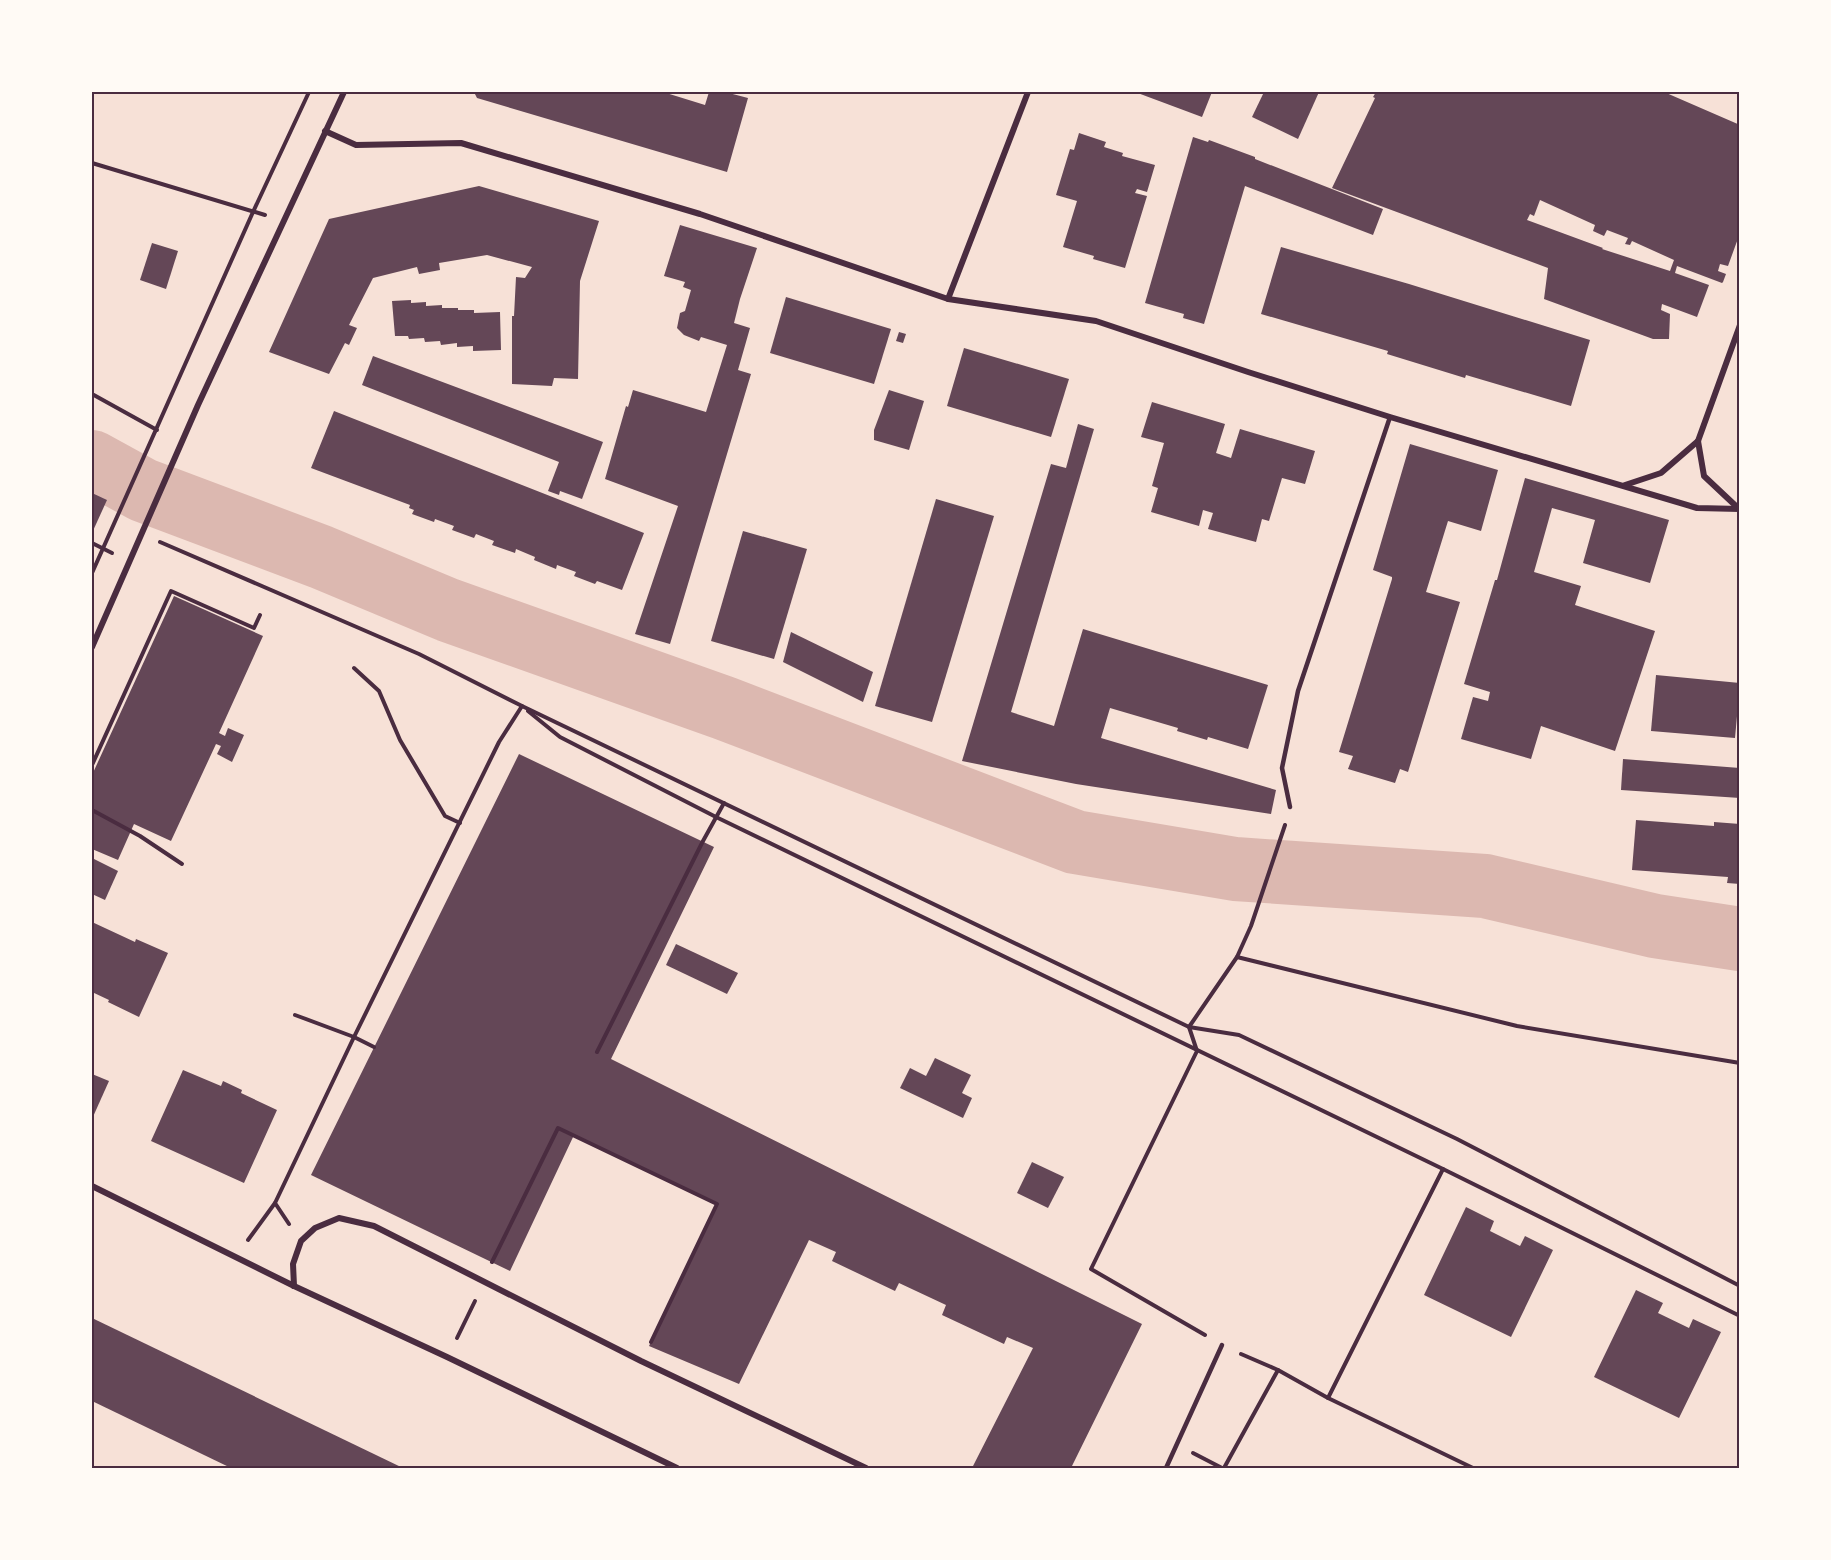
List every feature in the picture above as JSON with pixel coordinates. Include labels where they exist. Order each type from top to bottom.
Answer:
[{"type":"street","points":[[92,647],[150,512],[344,92]]},
{"type":"street","points":[[948,299],[1028,92]]},
{"type":"street","points":[[325,131],[356,145],[461,143],[700,214],[948,299],[1096,321],[1390,417],[1697,508],[1739,509]]},
{"type":"street","points":[[1624,486],[1661,473],[1698,441],[1740,325]]},
{"type":"street","points":[[1698,441],[1704,476],[1739,509]]},
{"type":"street","points":[[92,1186],[294,1286],[677,1468]]},
{"type":"street","points":[[294,1286],[294,1264],[300,1241],[315,1228],[339,1218],[374,1226],[641,1360],[866,1468]]},
{"type":"lane","points":[[1290,807],[1282,768],[1298,691],[1390,417]]},
{"type":"lane","points":[[1166,1468],[1222,1345]]},
{"type":"path","points":[[92,573],[309,92]]},
{"type":"path","points":[[92,163],[283,220]]},
{"type":"path","points":[[92,394],[181,444]]},
{"type":"path","points":[[142,534],[419,654],[522,706],[1189,1027],[1239,1035],[1457,1139],[1740,1286]]},
{"type":"path","points":[[92,765],[171,591],[254,628],[260,615]]},
{"type":"path","points":[[354,668],[380,691],[400,740],[445,816],[460,823]]},
{"type":"path","points":[[235,1257],[275,1203],[499,742],[522,706]]},
{"type":"path","points":[[522,706],[560,737],[716,817],[1443,1169],[1740,1316]]},
{"type":"path","points":[[597,1052],[724,803]]},
{"type":"path","points":[[1189,1027],[1237,957],[1251,926],[1290,807]]},
{"type":"path","points":[[92,810],[140,836],[182,864]]},
{"type":"path","points":[[1237,957],[1517,1026],[1740,1063]]},
{"type":"path","points":[[295,1015],[374,1047]]},
{"type":"path","points":[[1189,1027],[1197,1051],[1091,1269],[1222,1345],[1278,1370],[1328,1398],[1473,1468]]},
{"type":"path","points":[[447,1357],[558,1128],[717,1204],[649,1346]]},
{"type":"path","points":[[1328,1398],[1443,1169]]},
{"type":"path","points":[[275,1203],[300,1241]]},
{"type":"path","points":[[1178,1445],[1223,1468],[1278,1370]]},
{"type":"building","points":[[474,92],[663,92],[705,105],[709,92],[725,92],[748,98],[727,172],[477,98]]},
{"type":"building","points":[[1135,92],[1212,92],[1202,117]]},
{"type":"building","points":[[1264,92],[1319,92],[1298,139],[1252,117]]},
{"type":"building","points":[[1376,92],[1664,92],[1740,125],[1740,233],[1728,266],[1720,264],[1718,271],[1726,274],[1723,282],[1677,266],[1675,273],[1709,285],[1697,317],[1662,304],[1661,310],[1670,314],[1669,339],[1653,339],[1544,299],[1548,268],[1332,188],[1375,98],[1373,97]],"holes":[[[1540,200],[1595,225],[1593,231],[1604,236],[1607,230],[1628,238],[1625,244],[1630,245],[1632,241],[1674,260],[1670,271],[1602,249],[1527,220],[1530,214],[1534,216]]]},
{"type":"building","points":[[1079,133],[1106,142],[1104,147],[1123,153],[1122,156],[1155,165],[1147,192],[1137,189],[1135,193],[1147,196],[1125,268],[1063,247],[1077,201],[1056,195],[1070,149],[1074,150]]},
{"type":"building","points":[[1193,137],[1208,142],[1209,140],[1255,157],[1255,159],[1383,209],[1373,235],[1245,186],[1204,324],[1183,318],[1184,314],[1145,303]]},
{"type":"building","points":[[479,186],[599,221],[580,281],[578,379],[554,378],[552,386],[512,384],[512,316],[514,316],[516,277],[525,278],[532,267],[487,255],[439,263],[440,270],[419,274],[417,267],[373,278],[349,325],[357,328],[349,345],[345,343],[329,374],[269,352],[329,219]]},
{"type":"building","points":[[680,225],[757,248],[734,323],[750,328],[738,370],[751,374],[670,644],[635,634],[678,506],[605,479],[626,406],[628,407],[633,390],[706,412],[727,345],[701,337],[699,341],[684,335],[677,328],[680,313],[685,311],[691,290],[683,287],[685,282],[664,276]]},
{"type":"building","points":[[152,243],[178,251],[166,289],[140,280]]},
{"type":"building","points":[[1281,247],[1590,340],[1571,406],[1466,375],[1465,378],[1387,354],[1388,351],[1261,314]]},
{"type":"building","points":[[786,297],[891,329],[874,384],[770,353]]},
{"type":"building","points":[[411,300],[411,303],[426,302],[426,306],[442,305],[442,308],[474,310],[474,313],[500,312],[501,350],[473,351],[473,346],[457,347],[457,343],[441,345],[440,341],[425,342],[424,338],[409,339],[408,336],[395,336],[392,301]]},
{"type":"building","points":[[899,332],[906,334],[903,343],[896,341]]},
{"type":"building","points":[[964,348],[1069,379],[1051,437],[947,406]]},
{"type":"building","points":[[373,356],[603,442],[582,499],[560,491],[559,495],[548,491],[559,462],[362,385]]},
{"type":"building","points":[[889,390],[924,401],[909,450],[874,440],[874,430]]},
{"type":"building","points":[[1152,402],[1225,424],[1216,453],[1231,458],[1240,429],[1315,451],[1305,484],[1282,478],[1269,521],[1262,519],[1256,542],[1208,529],[1213,513],[1203,510],[1199,526],[1151,512],[1158,488],[1152,486],[1164,443],[1141,437]]},
{"type":"building","points":[[334,411],[644,533],[622,590],[574,576],[576,572],[557,565],[556,569],[516,549],[515,553],[492,545],[494,541],[476,534],[474,538],[452,530],[454,526],[412,514],[414,510],[409,508],[410,505],[311,468]]},
{"type":"building","points":[[1078,424],[1094,429],[1011,712],[1054,726],[1083,629],[1268,685],[1248,749],[1208,737],[1207,740],[1177,731],[1178,728],[1110,708],[1101,738],[1276,790],[1271,814],[1076,784],[962,761],[1051,464],[1066,468]]},
{"type":"building","points":[[1410,444],[1498,470],[1481,531],[1448,521],[1426,592],[1460,602],[1408,772],[1400,769],[1395,783],[1348,769],[1353,756],[1339,752],[1392,579],[1392,577],[1373,570]]},
{"type":"building","points":[[1525,478],[1669,520],[1650,583],[1583,563],[1595,520],[1552,508],[1534,572],[1581,586],[1575,605],[1655,631],[1615,751],[1541,726],[1531,759],[1461,739],[1473,697],[1488,701],[1490,692],[1464,684],[1495,580],[1497,580]]},
{"type":"building","points":[[92,493],[107,500],[92,533]]},
{"type":"building","points":[[936,499],[994,516],[932,722],[875,706]]},
{"type":"building","points":[[743,531],[807,549],[774,659],[711,641]]},
{"type":"building","points":[[174,596],[263,636],[219,733],[225,736],[228,728],[244,735],[232,762],[217,754],[221,746],[216,744],[171,841],[134,824],[118,860],[92,849],[92,775]]},
{"type":"building","points":[[791,632],[873,672],[863,702],[783,662]]},
{"type":"building","points":[[1656,675],[1740,683],[1735,738],[1651,731]]},
{"type":"building","points":[[519,754],[714,847],[611,1059],[1142,1324],[1071,1468],[972,1468],[1033,1348],[1007,1337],[1004,1344],[942,1315],[946,1305],[899,1283],[895,1291],[832,1261],[836,1252],[809,1240],[739,1384],[649,1346],[717,1204],[574,1135],[510,1271],[311,1175]]},
{"type":"building","points":[[1623,759],[1740,768],[1740,798],[1621,790]]},
{"type":"building","points":[[1636,820],[1714,826],[1714,822],[1740,824],[1740,884],[1727,883],[1728,877],[1632,870]]},
{"type":"building","points":[[94,859],[118,871],[105,900],[92,894]]},
{"type":"building","points":[[92,922],[135,942],[136,939],[168,953],[139,1017],[92,992]]},
{"type":"building","points":[[676,944],[738,973],[727,994],[666,965]]},
{"type":"building","points":[[935,1058],[971,1075],[962,1093],[972,1098],[963,1118],[900,1088],[910,1068],[926,1076]]},
{"type":"building","points":[[183,1070],[221,1086],[223,1081],[242,1090],[241,1093],[277,1110],[244,1183],[151,1141]]},
{"type":"building","points":[[92,1074],[109,1081],[92,1119]]},
{"type":"building","points":[[1032,1162],[1064,1177],[1048,1208],[1017,1193]]},
{"type":"building","points":[[1466,1207],[1494,1221],[1490,1231],[1520,1246],[1525,1236],[1553,1250],[1511,1337],[1424,1295]]},
{"type":"building","points":[[1636,1290],[1663,1303],[1658,1313],[1689,1328],[1693,1319],[1721,1332],[1679,1418],[1594,1377]]},
{"type":"building","points":[[92,1318],[403,1468],[231,1468],[92,1401]]},
{"type":"waterway","points":[[92,462],[143,490],[321,557],[448,610],[724,708],[1075,842],[1235,869],[1485,886],[1655,926],[1740,939]]}]
